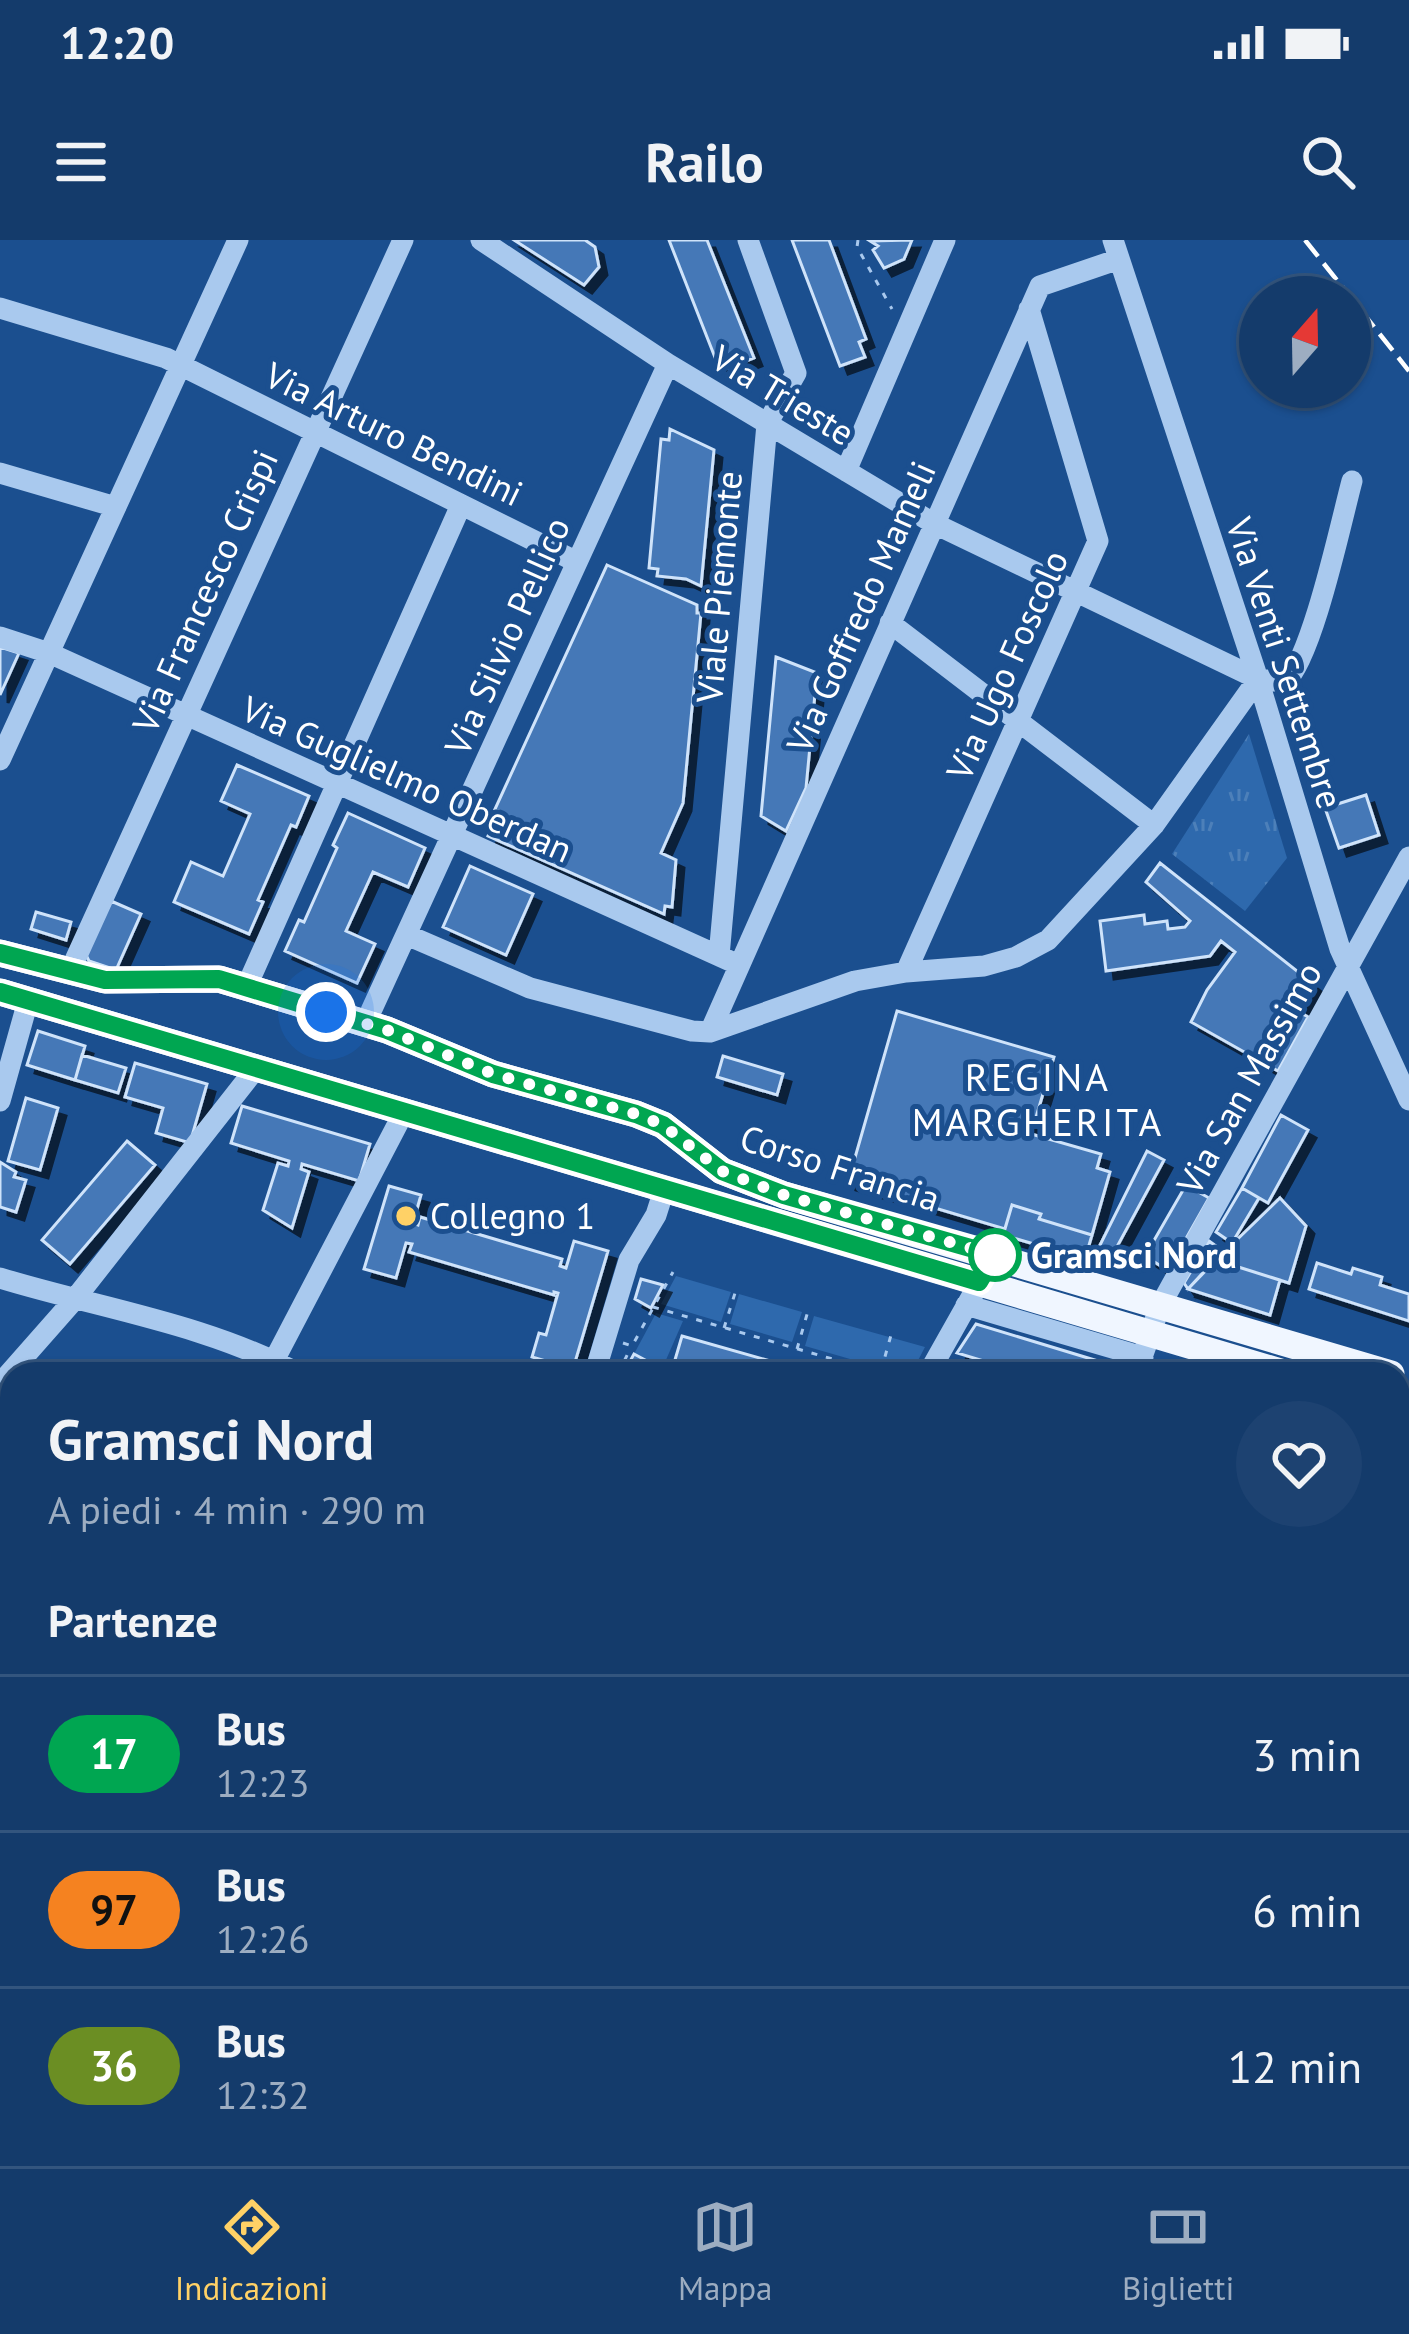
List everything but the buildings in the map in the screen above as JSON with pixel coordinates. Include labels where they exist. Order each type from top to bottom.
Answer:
[{"type":"main road","name":"Corso Francia","points":[[0,953],[105,980],[219,979],[387,1030],[493,1074],[663,1125],[722,1171],[784,1195],[995,1255],[1147,1342],[1297,1362]]},
{"type":"main road","name":"Corso Francia","points":[[0,992],[664,1190],[972,1294],[1232,1362]]},
{"type":"street","name":"Via Francesco Crispi","points":[[70,971],[403,240]]},
{"type":"street","name":"Via Trieste","points":[[482,240],[668,364],[933,524],[1258,679]]},
{"type":"street","name":"Viale Piemonte","points":[[729,960],[767,424],[796,374],[748,240]]},
{"type":"street","points":[[846,472],[945,240]]},
{"type":"street","points":[[0,760],[181,365],[232,242]]},
{"type":"street","name":"Via Goffredo Mameli","points":[[710,1032],[729,960],[890,622],[1040,286],[1116,249]]},
{"type":"street","name":"Via Venti Settembre","points":[[1116,249],[1258,679],[1348,971],[1409,1100]]},
{"type":"street","name":"Via Arturo Bendini","points":[[0,308],[181,365],[577,562]]},
{"type":"street","name":"Via Ugo Foscolo","points":[[906,972],[1098,541],[1029,309]]},
{"type":"street","name":"Via Silvio Pellico","points":[[407,935],[668,364]]},
{"type":"street","points":[[0,473],[116,507]]},
{"type":"street","points":[[371,1011],[407,935],[530,988],[710,1032],[855,981],[984,966],[1016,957],[1048,940],[1154,825],[1258,679],[1285,682],[1292,676],[1306,644],[1352,481]]},
{"type":"street","points":[[246,988],[461,506]]},
{"type":"street","points":[[890,622],[1154,825]]},
{"type":"street","name":"Via Guglielmo Oberdan","points":[[0,637],[49,652],[729,960]]},
{"type":"street","name":"Via San Massimo","points":[[1147,1342],[1409,856]]},
{"type":"street","points":[[0,1101],[28,1001]]},
{"type":"street","points":[[19,1362],[74,1300],[257,1067]]},
{"type":"street","points":[[272,1362],[405,1110]]},
{"type":"street","points":[[606,1362],[605,1338],[629,1259],[656,1215],[664,1190]]},
{"type":"street","points":[[935,1362],[995,1255]]},
{"type":"street","points":[[0,1278],[154,1321],[260,1362]]},
{"type":"path","points":[[858,240],[857,247],[905,331]]},
{"type":"path","points":[[617,1362],[632,1346],[673,1272]]},
{"type":"path","points":[[724,1328],[736,1290]]},
{"type":"path","points":[[653,1307],[843,1362]]},
{"type":"path","points":[[797,1348],[808,1311]]},
{"type":"path","points":[[885,1362],[891,1335]]},
{"type":"path","points":[[605,1338],[632,1346]]},
{"type":"green space","points":[[1249,734],[1287,858],[1245,911],[1172,854]]},
{"type":"green space","points":[[676,1276],[731,1292],[721,1322],[661,1304]]},
{"type":"green space","points":[[739,1294],[802,1312],[792,1342],[730,1324]]},
{"type":"green space","points":[[656,1313],[683,1321],[665,1362],[649,1362],[634,1354]]},
{"type":"green space","points":[[814,1316],[925,1347],[917,1362],[860,1362],[805,1346]]},
{"type":"railway","points":[[1305,240],[1409,371]]},
{"type":"bus line","name":"17","points":[[0,953],[105,980],[219,979],[387,1030],[493,1074],[636,1114],[663,1125],[722,1171],[784,1195],[995,1255],[979,1282],[0,992]]},
{"type":"place","name":"Collegno 1","points":[[406,1216]]},
{"type":"place","name":"Gramsci Nord","points":[[995,1255]]},
{"type":"district","name":"REGINA MARGHERITA","points":[[1038,1100]]},
{"type":"route","points":[[326,1012],[387,1030],[493,1074],[636,1114],[663,1125],[722,1171],[784,1195],[995,1255]]}]
